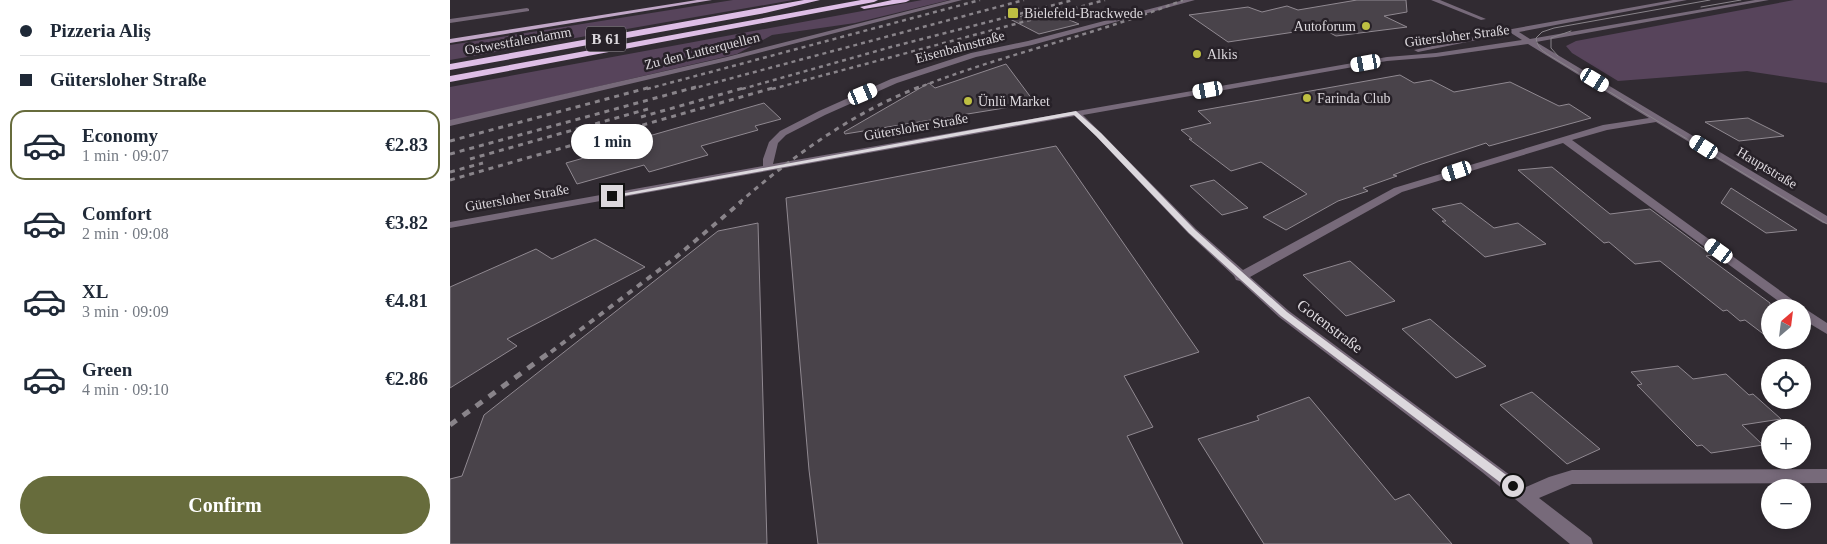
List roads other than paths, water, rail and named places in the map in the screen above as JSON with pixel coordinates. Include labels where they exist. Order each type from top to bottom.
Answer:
[{"type":"highway","name":"B 61","points":[[761,12],[816,0]]},
{"type":"highway","name":"Ostwestfalendamm","points":[[450,67],[828,0]]},
{"type":"highway","name":"Ostwestfalendamm","points":[[450,79],[874,0]]},
{"type":"highway","points":[[714,31],[906,0]]},
{"type":"main road","points":[[450,41],[709,0]]},
{"type":"street","points":[[684,0],[693,3]]},
{"type":"street","name":"Zu den Lutterquellen","points":[[450,123],[708,63],[959,0]]},
{"type":"street","name":"Eisenbahnstraße","points":[[768,168],[768,160],[774,142],[782,134],[822,113],[894,80],[965,57],[1029,43],[1192,0]]},
{"type":"street","points":[[1434,0],[1483,19]]},
{"type":"street","name":"Gütersloher Straße","points":[[1387,59],[1420,50],[1512,31],[1684,0]]},
{"type":"street","name":"Gütersloher Straße","points":[[450,225],[1387,59],[1436,55],[1530,42],[1766,0]]},
{"type":"street","points":[[450,21],[527,10]]},
{"type":"street","name":"Hauptstraße","points":[[1512,31],[1827,221]]},
{"type":"street","name":"Gotenstraße","points":[[1076,113],[1099,134],[1192,232],[1240,277],[1284,314],[1525,496],[1584,544]]},
{"type":"street","points":[[1240,277],[1362,208],[1398,190],[1616,124],[1658,119]]},
{"type":"street","points":[[1564,139],[1785,299]]},
{"type":"street","points":[[1811,318],[1827,330]]},
{"type":"street","points":[[1525,496],[1555,482],[1572,477],[1827,476]]},
{"type":"tram line","points":[[1710,0],[1554,28],[1542,32],[1536,38],[1541,49],[1549,55],[1827,224]]},
{"type":"tram line","points":[[1701,7],[1741,0]]},
{"type":"tram line","points":[[1558,56],[1551,48],[1551,38],[1571,31]]},
{"type":"railway","points":[[647,89],[980,0]]},
{"type":"railway","points":[[691,89],[1024,0]]},
{"type":"railway","points":[[742,89],[891,47],[1073,0]]},
{"type":"railway","points":[[772,89],[1105,0]]},
{"type":"railway","points":[[915,89],[982,65],[1117,24],[1183,0]]},
{"type":"railway","points":[[450,141],[651,87]]},
{"type":"railway","points":[[450,154],[696,87]]},
{"type":"railway","points":[[641,117],[747,87]]},
{"type":"railway","points":[[450,180],[776,87]]},
{"type":"railway","points":[[739,203],[781,168],[824,137],[870,110],[919,87]]},
{"type":"railway","points":[[470,159],[648,109]]},
{"type":"railway","points":[[450,172],[483,163]]},
{"type":"railway","points":[[551,352],[675,258],[741,202]]},
{"type":"railway","points":[[450,425],[553,350]]},
{"type":"place","name":"Bielefeld-Brackwede","points":[[1013,13]]},
{"type":"place","name":"Autoforum","points":[[1366,26]]},
{"type":"place","name":"Alkis","points":[[1197,54]]},
{"type":"place","name":"Farinda Club","points":[[1307,98]]},
{"type":"place","name":"Ünlü Market","points":[[968,101]]}]
